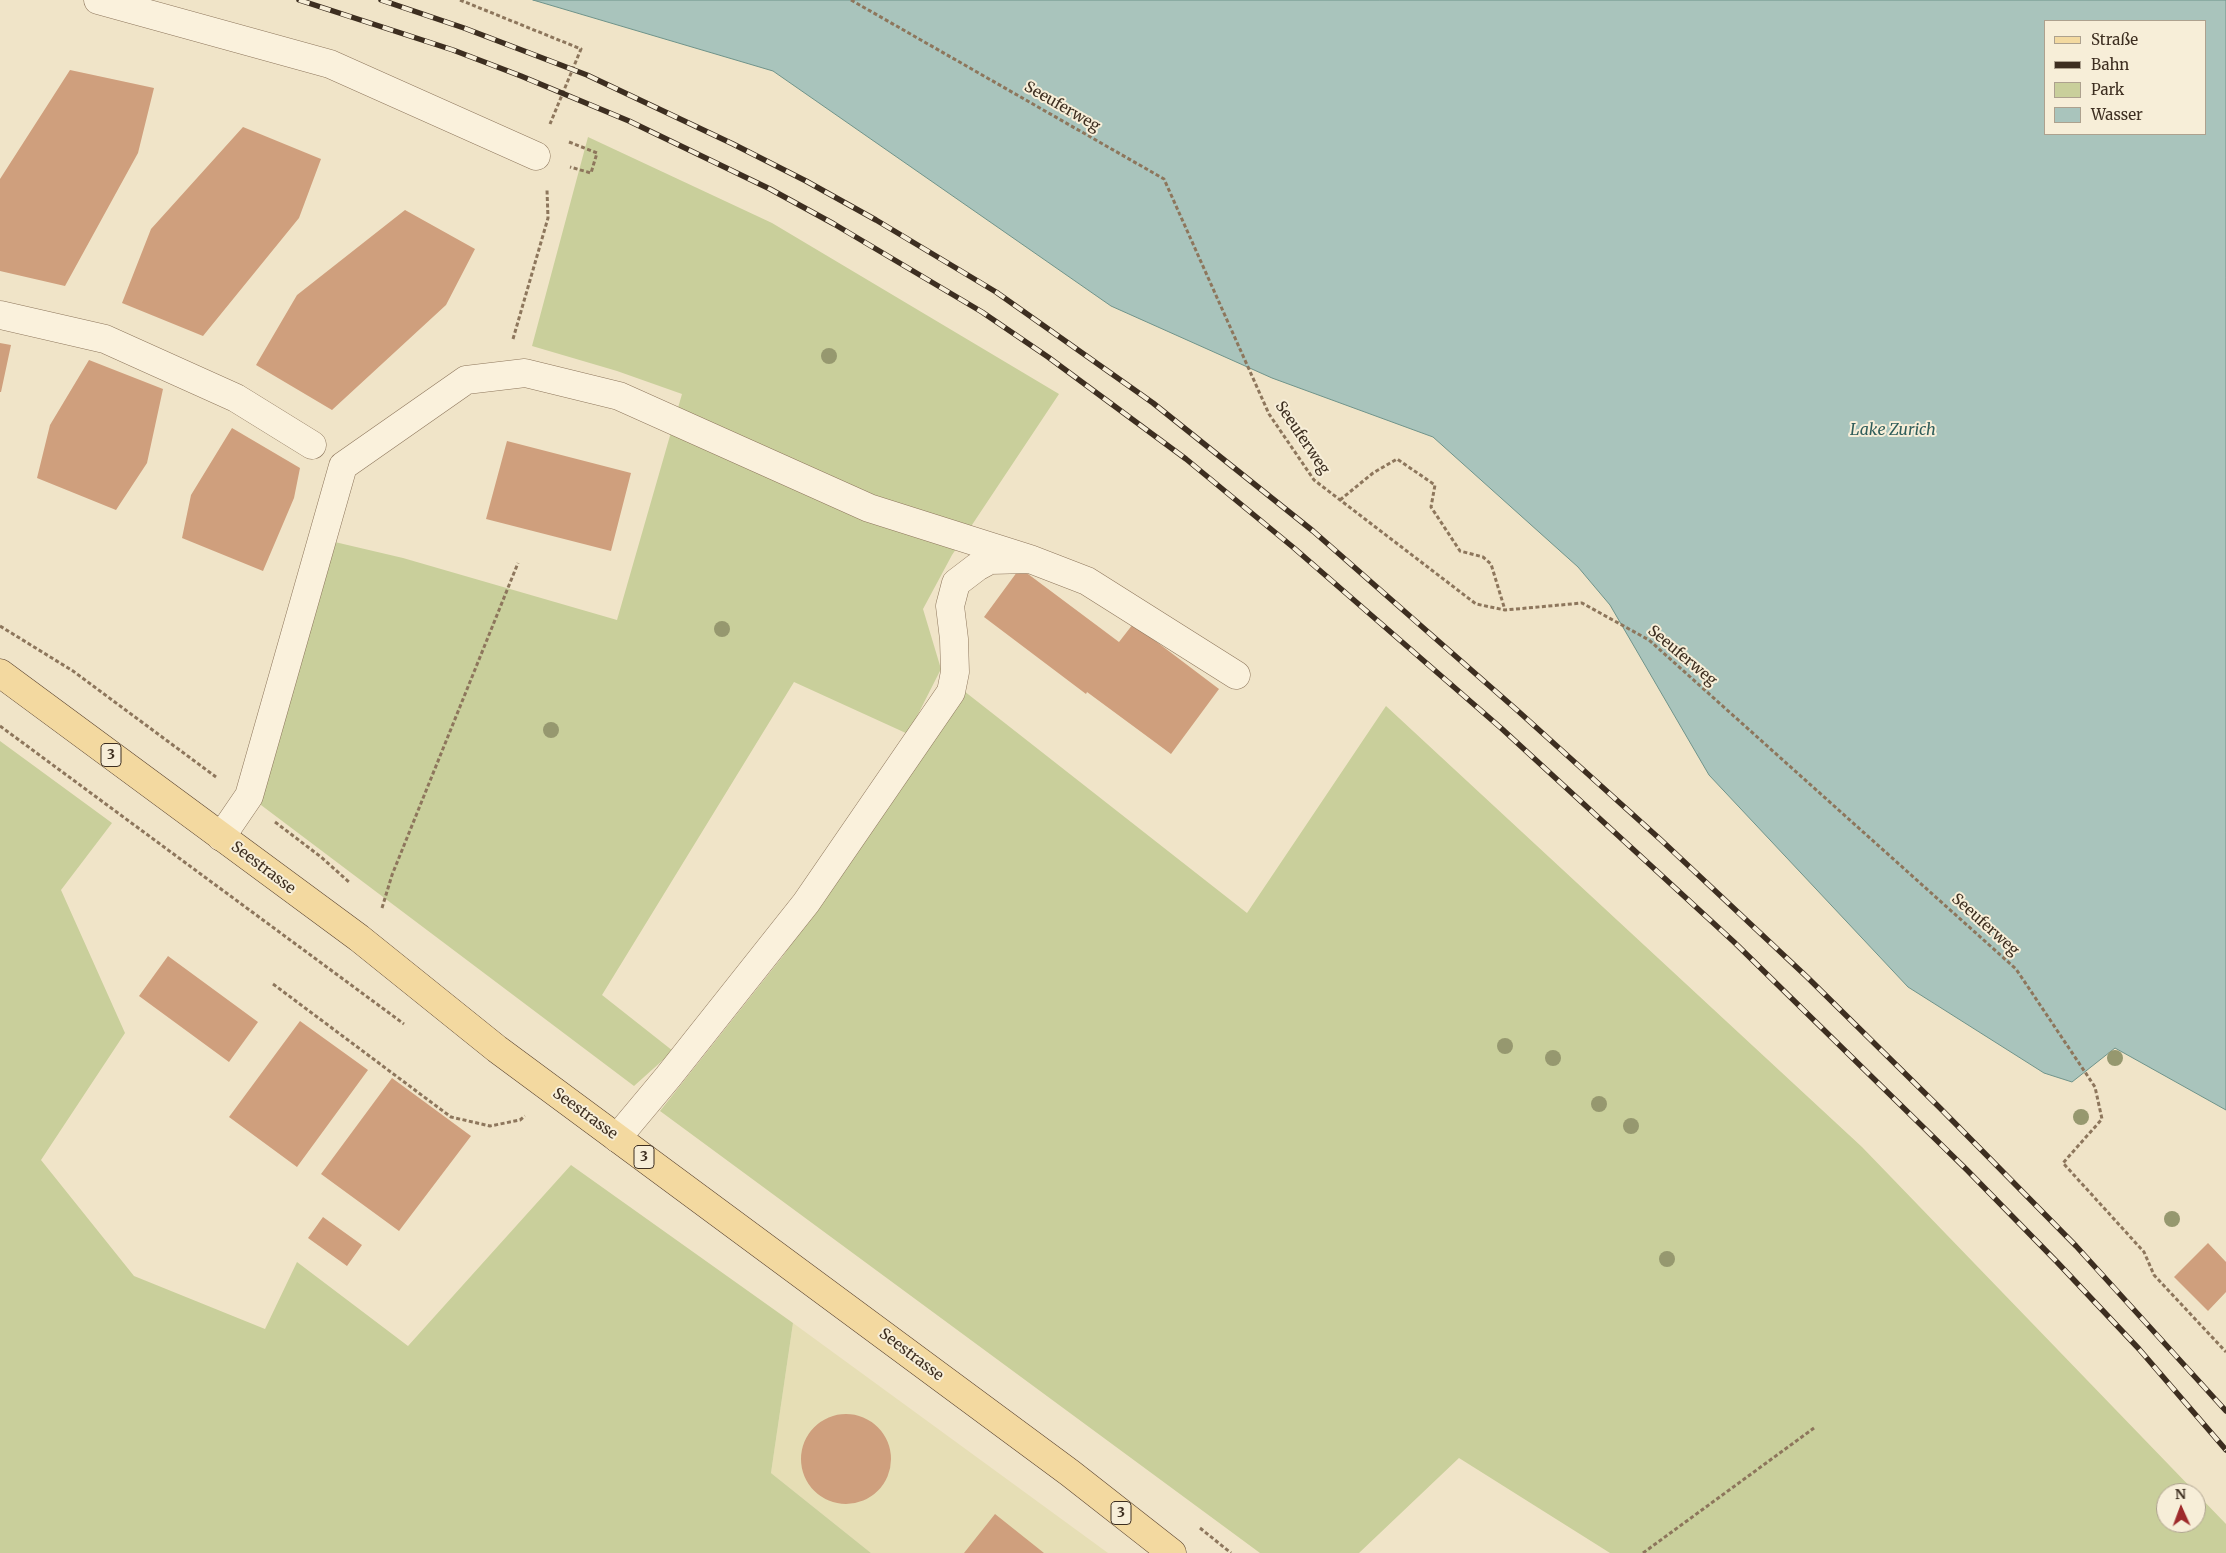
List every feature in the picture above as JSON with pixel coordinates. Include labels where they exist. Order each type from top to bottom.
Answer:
[{"type":"main road","name":"Seestrasse","points":[[0,673],[358,938],[497,1049],[1070,1473],[1172,1553]]},
{"type":"street","points":[[98,0],[330,64],[536,156]]},
{"type":"street","points":[[0,315],[105,339],[236,398],[312,445]]},
{"type":"street","points":[[221,836],[248,796],[342,466],[466,380],[525,372],[620,396],[869,508],[1030,559],[1087,581],[1236,675]]},
{"type":"street","points":[[617,1138],[668,1077],[806,903],[951,692],[956,672],[950,606],[956,584],[977,567],[990,560],[1030,559]]},
{"type":"path","points":[[460,0],[581,49],[551,122]]},
{"type":"path","name":"Seeuferweg","points":[[851,0],[1164,179],[1269,414],[1314,480],[1476,604],[1505,610],[1582,603],[1649,640],[2016,969],[2095,1087],[2102,1119],[2063,1163],[2144,1252],[2154,1275],[2226,1352]]},
{"type":"path","points":[[502,376],[548,218],[546,169],[536,156]]},
{"type":"path","points":[[1340,500],[1373,473],[1397,459],[1435,485],[1431,507],[1460,551],[1483,557],[1491,564],[1505,610]]},
{"type":"path","points":[[358,938],[381,910],[392,875],[518,562]]},
{"type":"path","points":[[273,984],[451,1117],[490,1126],[520,1120],[526,1115]]},
{"type":"path","points":[[1643,1553],[1814,1428]]},
{"type":"shaded area","points":[[793,1323],[1108,1553],[871,1553],[771,1473]]},
{"type":"green space","points":[[588,137],[772,223],[1059,394],[952,555],[923,609],[941,669],[908,734],[794,682],[602,995],[673,1051],[634,1086],[249,796],[322,539],[403,558],[617,620],[682,394],[617,371],[532,346]]},
{"type":"green space","points":[[964,691],[1247,913],[1386,706],[1862,1147],[2186,1483],[2156,1483],[2156,1533],[2206,1533],[2206,1503],[2226,1524],[2226,1553],[1610,1553],[1459,1458],[1359,1553],[1260,1553],[660,1111],[783,956]]},
{"type":"green space","points":[[0,741],[112,823],[61,890],[125,1033],[41,1160],[134,1276],[265,1329],[297,1262],[408,1346],[571,1165],[793,1323],[771,1473],[871,1553],[0,1553]]},
{"type":"water","name":"Lake Zurich","points":[[533,0],[2226,0],[2226,1110],[2115,1048],[2072,1082],[2044,1073],[1908,987],[1709,775],[1610,605],[1578,567],[1433,437],[1272,378],[1111,306],[773,71]]},
{"type":"building","points":[[70,70],[154,88],[138,153],[65,286],[0,271],[0,179]]},
{"type":"building","points":[[243,127],[321,159],[299,218],[203,336],[122,303],[151,229]]},
{"type":"building","points":[[405,210],[475,249],[446,305],[332,410],[256,365],[297,295]]},
{"type":"building","points":[[0,343],[11,345],[1,392],[0,392]]},
{"type":"building","points":[[89,360],[163,389],[147,463],[116,510],[37,478],[50,425]]},
{"type":"building","points":[[232,428],[300,468],[294,498],[263,571],[182,538],[191,495]]},
{"type":"building","points":[[507,441],[631,473],[611,551],[486,519]]},
{"type":"building","points":[[1020,568],[1119,642],[1133,624],[1219,689],[1171,754],[1087,692],[1086,694],[984,617]]},
{"type":"building","points":[[168,956],[258,1022],[229,1062],[139,996]]},
{"type":"building","points":[[300,1021],[368,1070],[297,1167],[229,1117]]},
{"type":"building","points":[[392,1078],[471,1136],[399,1231],[321,1174]]},
{"type":"building","points":[[323,1217],[362,1245],[347,1266],[308,1238]]},
{"type":"building","points":[[2208,1243],[2226,1262],[2226,1292],[2208,1311],[2174,1277]]},
{"type":"building","points":[[846,1414],[863,1418],[878,1427],[887,1442],[891,1459],[887,1476],[878,1491],[863,1500],[846,1504],[829,1500],[814,1491],[805,1476],[801,1459],[805,1442],[814,1427],[829,1418]]},
{"type":"building","points":[[995,1514],[1044,1553],[964,1553]]},
{"type":"railway","points":[[299,0],[453,50],[521,76],[629,121],[770,189],[834,224],[982,312],[1048,357],[1186,459],[1294,548],[1501,728],[1734,942],[1967,1170],[2057,1262],[2139,1349],[2226,1450]]},
{"type":"railway","points":[[381,0],[464,28],[587,75],[733,144],[806,181],[876,220],[996,292],[1153,403],[1313,531],[1518,711],[1661,840],[1807,977],[2076,1246],[2226,1411]]}]
